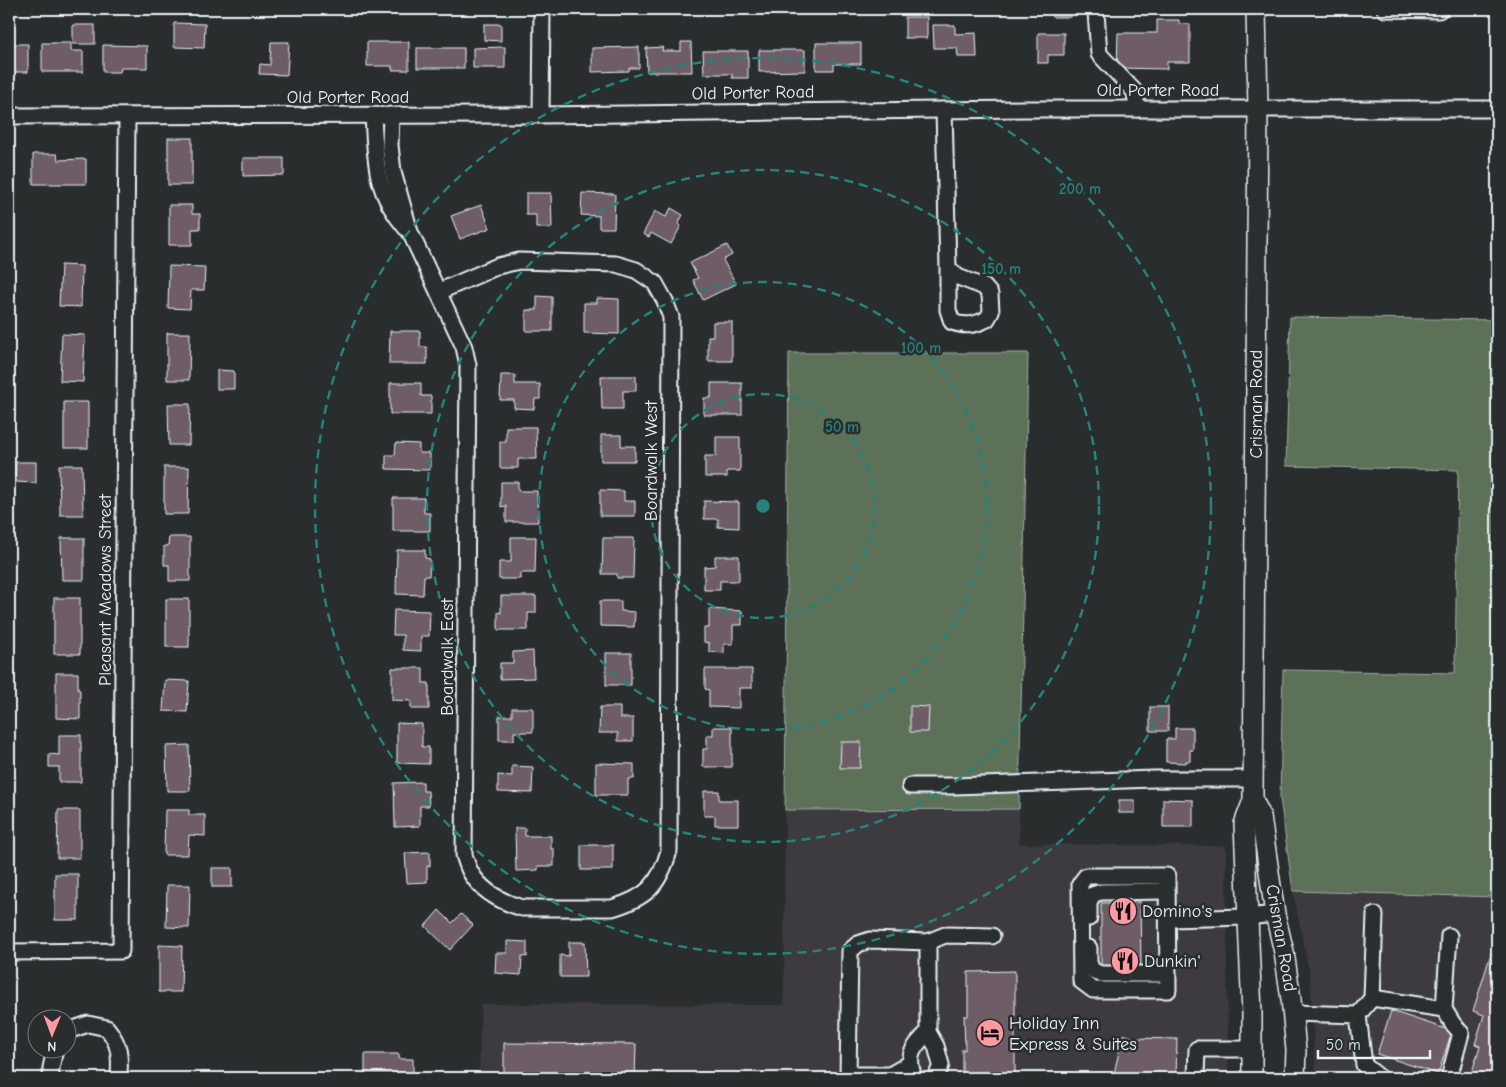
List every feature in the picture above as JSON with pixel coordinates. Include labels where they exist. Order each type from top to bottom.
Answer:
[{"type":"main road","name":"Crisman Road","points":[[1252,1078],[1252,1014],[1244,824],[1253,800],[1258,109],[1256,9]]},
{"type":"main road","name":"Crisman Road","points":[[1253,800],[1261,816],[1275,914],[1284,952],[1296,1050],[1295,1078]]},
{"type":"street","points":[[541,115],[542,9]]},
{"type":"street","points":[[1098,9],[1096,12],[1099,54],[1135,92],[1137,109]]},
{"type":"street","points":[[1385,9],[1439,9]]},
{"type":"street","name":"Old Porter Road","points":[[9,116],[391,116],[944,110],[1497,109]]},
{"type":"street","points":[[944,110],[948,268]]},
{"type":"street","name":"Boardwalk East","points":[[373,116],[376,169],[383,194],[396,217],[410,232]]},
{"type":"street","name":"Boardwalk East","points":[[391,116],[390,145],[393,172],[410,232],[464,347],[468,365],[464,855],[471,873],[482,886],[496,898],[522,908],[612,908],[642,896],[654,885],[663,869]]},
{"type":"street","name":"Pleasant Meadows Street","points":[[9,952],[121,951],[127,117]]},
{"type":"street","name":"Boardwalk West","points":[[438,292],[498,266],[519,261],[616,264],[636,270],[655,283],[665,301],[670,317],[670,836],[669,851],[663,869]]},
{"type":"street","points":[[910,786],[964,786],[1154,779],[1253,779]]},
{"type":"street","points":[[1086,876],[1167,876],[1167,891],[1168,990],[1093,990],[1081,981],[1080,884],[1086,876]]},
{"type":"street","points":[[1167,891],[1102,892],[1092,895],[1089,904],[1089,963],[1092,970],[1100,974],[1168,974]]},
{"type":"street","points":[[1168,919],[1247,917],[1275,914]]},
{"type":"street","points":[[1375,915],[1372,998],[1358,1015],[1364,1065],[1380,1078]]},
{"type":"street","points":[[928,1032],[914,1046],[912,1071],[890,1075],[848,1077],[850,951],[858,944],[870,940],[928,942],[945,936],[992,936]]},
{"type":"street","points":[[1449,936],[1444,1009],[1461,1033],[1449,1078]]},
{"type":"street","points":[[928,942],[928,1032],[936,1046],[941,1065],[936,1078]]},
{"type":"street","points":[[1372,998],[1444,1009]]},
{"type":"street","points":[[1292,1013],[1358,1015]]},
{"type":"street","points":[[78,1028],[88,1024],[107,1028],[115,1039],[120,1056],[119,1078]]},
{"type":"street","points":[[1196,1078],[1197,1049],[1252,1049]]},
{"type":"street","points":[[52,1078],[53,1060]]},
{"type":"shaded area","points":[[1019,809],[1019,844],[1226,846],[1228,1078],[479,1078],[481,1004],[784,1005],[785,810]]},
{"type":"shaded area","points":[[1293,891],[1497,897],[1497,1078],[1316,1078],[1310,976]]},
{"type":"green space","points":[[1290,317],[1497,320],[1497,897],[1293,891],[1280,798],[1283,670],[1455,673],[1458,470],[1286,466]]},
{"type":"green space","points":[[789,353],[1028,353],[1019,809],[785,810]]},
{"type":"building","points":[[1052,9],[1070,9],[1070,17],[1052,17]]},
{"type":"building","points":[[905,17],[927,17],[927,38],[905,38]]},
{"type":"building","points":[[1157,20],[1179,20],[1179,24],[1190,24],[1190,62],[1167,62],[1167,69],[1117,68],[1118,33],[1157,33]]},
{"type":"building","points":[[174,23],[205,24],[204,48],[174,47]]},
{"type":"building","points":[[484,24],[501,24],[501,41],[484,40]]},
{"type":"building","points":[[73,25],[95,25],[95,44],[73,44]]},
{"type":"building","points":[[933,25],[955,25],[955,34],[976,33],[977,57],[958,57],[957,48],[934,48]]},
{"type":"building","points":[[1038,33],[1064,33],[1064,55],[1048,55],[1048,63],[1038,63]]},
{"type":"building","points":[[9,36],[12,36],[12,44],[28,44],[28,72],[9,72]]},
{"type":"building","points":[[271,42],[289,42],[287,75],[259,74],[260,64],[270,65]]},
{"type":"building","points":[[367,42],[409,42],[409,70],[392,70],[392,66],[367,66]]},
{"type":"building","points":[[681,42],[691,42],[692,72],[647,72],[646,48],[663,47],[662,51],[681,51]]},
{"type":"building","points":[[42,43],[71,43],[71,51],[83,51],[83,72],[42,72]]},
{"type":"building","points":[[816,43],[861,43],[861,64],[834,64],[834,70],[816,70]]},
{"type":"building","points":[[103,45],[147,46],[147,68],[121,68],[120,72],[103,72]]},
{"type":"building","points":[[505,47],[505,68],[473,68],[473,48]]},
{"type":"building","points":[[639,47],[639,68],[629,68],[629,71],[592,72],[592,48]]},
{"type":"building","points":[[417,48],[464,48],[464,68],[417,68]]},
{"type":"building","points":[[759,50],[805,50],[805,71],[759,72]]},
{"type":"building","points":[[703,51],[748,51],[748,78],[732,78],[732,74],[704,74]]},
{"type":"building","points":[[168,138],[192,138],[192,185],[168,185]]},
{"type":"building","points":[[33,154],[57,154],[58,160],[86,159],[86,184],[33,184]]},
{"type":"building","points":[[243,158],[284,158],[284,175],[243,176]]},
{"type":"building","points":[[526,193],[551,193],[552,228],[536,228],[536,215],[526,215]]},
{"type":"building","points":[[582,193],[615,194],[614,228],[599,228],[599,216],[581,215]]},
{"type":"building","points":[[169,205],[192,205],[192,214],[200,214],[200,229],[192,229],[192,245],[169,245]]},
{"type":"building","points":[[481,205],[490,228],[460,239],[451,216]]},
{"type":"building","points":[[671,208],[683,215],[678,224],[681,226],[671,244],[651,233],[649,237],[643,234],[655,211],[666,217]]},
{"type":"building","points":[[727,245],[732,255],[723,260],[736,284],[703,300],[693,280],[698,278],[690,263]]},
{"type":"building","points":[[61,265],[82,266],[81,307],[59,306]]},
{"type":"building","points":[[169,266],[205,267],[204,290],[191,290],[190,309],[168,308]]},
{"type":"building","points":[[537,296],[552,297],[552,331],[526,331],[526,310],[537,310]]},
{"type":"building","points":[[597,298],[619,299],[619,334],[584,333],[584,303],[597,303]]},
{"type":"building","points":[[713,322],[732,322],[732,361],[708,361],[708,336],[713,336]]},
{"type":"building","points":[[390,331],[420,331],[420,347],[427,347],[427,364],[389,364]]},
{"type":"building","points":[[167,333],[190,333],[189,380],[167,380]]},
{"type":"building","points":[[62,334],[85,335],[83,382],[60,381]]},
{"type":"building","points":[[217,370],[234,371],[234,389],[217,389]]},
{"type":"building","points":[[501,375],[515,375],[515,384],[540,384],[540,399],[535,399],[534,409],[514,408],[514,400],[500,400]]},
{"type":"building","points":[[601,376],[636,376],[636,391],[623,391],[623,409],[602,409]]},
{"type":"building","points":[[390,383],[421,383],[421,396],[431,396],[431,414],[390,414]]},
{"type":"building","points":[[711,383],[742,383],[742,415],[704,415],[704,398],[711,398]]},
{"type":"building","points":[[64,402],[88,402],[88,448],[64,448]]},
{"type":"building","points":[[168,404],[190,404],[189,445],[169,445]]},
{"type":"building","points":[[506,427],[536,427],[537,459],[518,459],[518,468],[500,468],[500,442],[506,442]]},
{"type":"building","points":[[601,435],[621,435],[621,446],[635,446],[635,461],[601,461]]},
{"type":"building","points":[[716,437],[740,437],[740,471],[727,471],[727,477],[705,477],[705,456],[716,456]]},
{"type":"building","points":[[396,443],[419,444],[419,453],[430,453],[430,470],[386,469],[386,455],[395,455]]},
{"type":"building","points":[[16,462],[36,462],[36,483],[15,482]]},
{"type":"building","points":[[59,465],[82,465],[83,515],[60,515]]},
{"type":"building","points":[[164,467],[189,467],[188,514],[164,514]]},
{"type":"building","points":[[501,482],[518,482],[518,491],[537,491],[538,522],[506,522],[506,506],[501,507]]},
{"type":"building","points":[[600,490],[624,491],[624,501],[635,501],[635,516],[600,516]]},
{"type":"building","points":[[393,498],[424,498],[424,513],[430,513],[430,531],[393,531]]},
{"type":"building","points":[[704,501],[739,502],[739,528],[718,527],[718,519],[704,519]]},
{"type":"building","points":[[169,537],[190,537],[190,581],[169,581],[169,565],[164,565],[164,546],[168,546]]},
{"type":"building","points":[[511,537],[536,537],[535,573],[520,573],[520,579],[499,579],[499,562],[511,562]]},
{"type":"building","points":[[61,538],[84,538],[84,580],[62,580]]},
{"type":"building","points":[[603,538],[634,538],[633,578],[617,578],[617,574],[602,574]]},
{"type":"building","points":[[397,550],[425,550],[425,558],[430,559],[429,576],[424,576],[423,595],[396,594]]},
{"type":"building","points":[[715,556],[739,556],[739,581],[720,581],[720,590],[704,590],[704,567],[715,566]]},
{"type":"building","points":[[501,596],[536,596],[536,613],[528,613],[528,630],[498,630],[498,612],[501,613]]},
{"type":"building","points":[[54,598],[80,598],[80,654],[54,654]]},
{"type":"building","points":[[166,599],[189,599],[189,647],[166,647]]},
{"type":"building","points":[[600,601],[621,601],[621,611],[635,612],[634,627],[600,626]]},
{"type":"building","points":[[709,609],[742,611],[742,625],[733,625],[733,644],[724,644],[724,653],[709,652],[709,643],[704,642],[704,628],[709,628]]},
{"type":"building","points":[[394,610],[430,611],[429,636],[421,636],[421,651],[403,650],[403,635],[393,635]]},
{"type":"building","points":[[533,651],[534,678],[500,679],[500,663],[513,663],[513,652]]},
{"type":"building","points":[[606,653],[631,653],[631,685],[606,685]]},
{"type":"building","points":[[392,668],[423,668],[423,683],[429,683],[429,709],[411,709],[411,701],[392,700]]},
{"type":"building","points":[[705,669],[752,669],[752,688],[739,688],[739,708],[709,707],[709,690],[705,689]]},
{"type":"building","points":[[56,673],[78,673],[80,719],[56,718]]},
{"type":"building","points":[[165,680],[189,681],[187,712],[163,711]]},
{"type":"building","points":[[910,706],[929,707],[928,732],[910,732]]},
{"type":"building","points":[[600,707],[620,707],[620,718],[633,718],[633,741],[618,741],[618,733],[599,733]]},
{"type":"building","points":[[1150,707],[1168,707],[1168,731],[1150,731]]},
{"type":"building","points":[[512,708],[533,708],[533,732],[514,732],[514,740],[499,740],[499,716],[512,716]]},
{"type":"building","points":[[397,723],[422,724],[422,747],[429,747],[429,764],[397,763]]},
{"type":"building","points":[[713,727],[732,727],[732,767],[703,767],[703,749],[707,749],[707,735],[713,735]]},
{"type":"building","points":[[1175,728],[1193,728],[1193,750],[1190,750],[1190,761],[1186,761],[1186,763],[1166,762],[1166,739],[1175,739]]},
{"type":"building","points":[[59,735],[81,735],[81,782],[59,782],[59,767],[49,767],[49,754],[59,755]]},
{"type":"building","points":[[841,742],[861,742],[860,768],[840,768]]},
{"type":"building","points":[[189,745],[190,791],[167,791],[166,746]]},
{"type":"building","points":[[596,763],[634,764],[634,779],[628,779],[628,795],[596,795]]},
{"type":"building","points":[[512,766],[533,767],[532,793],[498,792],[498,775],[512,776]]},
{"type":"building","points":[[423,782],[423,791],[428,791],[429,806],[420,806],[420,826],[395,827],[394,783]]},
{"type":"building","points":[[704,791],[719,791],[719,800],[738,800],[738,825],[715,825],[715,816],[704,816]]},
{"type":"building","points":[[1163,799],[1193,800],[1193,827],[1163,827]]},
{"type":"building","points":[[1119,800],[1135,800],[1135,813],[1119,813]]},
{"type":"building","points":[[58,810],[80,810],[80,858],[57,858]]},
{"type":"building","points":[[165,810],[189,810],[189,815],[205,815],[205,836],[189,835],[188,855],[164,855]]},
{"type":"building","points":[[515,828],[525,828],[525,836],[551,836],[551,849],[554,849],[554,866],[538,866],[538,870],[516,871]]},
{"type":"building","points":[[581,845],[613,845],[613,870],[581,870]]},
{"type":"building","points":[[430,852],[430,866],[427,866],[427,882],[407,883],[405,853]]},
{"type":"building","points":[[212,868],[232,868],[232,887],[212,887]]},
{"type":"building","points":[[55,874],[78,874],[78,920],[55,920]]},
{"type":"building","points":[[167,885],[190,885],[189,928],[166,927]]},
{"type":"building","points":[[1140,902],[1141,967],[1101,967],[1101,903]]},
{"type":"building","points":[[439,910],[452,923],[461,914],[473,925],[450,950],[425,926]]},
{"type":"building","points":[[1497,934],[1497,1078],[1481,1078],[1471,1075],[1480,1046],[1475,1044],[1484,1015],[1473,1011]]},
{"type":"building","points":[[507,941],[527,942],[527,957],[522,956],[521,975],[495,973],[496,953],[507,953]]},
{"type":"building","points":[[569,942],[585,942],[586,977],[560,977],[560,955],[569,956]]},
{"type":"building","points":[[159,945],[182,946],[181,992],[159,992]]},
{"type":"building","name":"Holiday Inn Express & Suites","points":[[1015,971],[1015,1078],[964,1078],[962,1077],[962,1049],[965,1050],[964,1016],[968,1016],[968,972]]},
{"type":"building","points":[[1391,1011],[1452,1031],[1438,1074],[1377,1054]]},
{"type":"building","points":[[1123,1034],[1134,1038],[1177,1039],[1176,1078],[1113,1078]]},
{"type":"building","points":[[504,1043],[636,1044],[635,1078],[504,1078]]},
{"type":"building","points":[[365,1054],[399,1054],[399,1059],[413,1059],[413,1078],[394,1078],[394,1075],[365,1075]]},
{"type":"place","name":"Domino's","points":[[1123,911]]},
{"type":"place","name":"Dunkin'","points":[[1125,961]]},
{"type":"place","name":"Holiday Inn Express & Suites","points":[[990,1033]]}]
